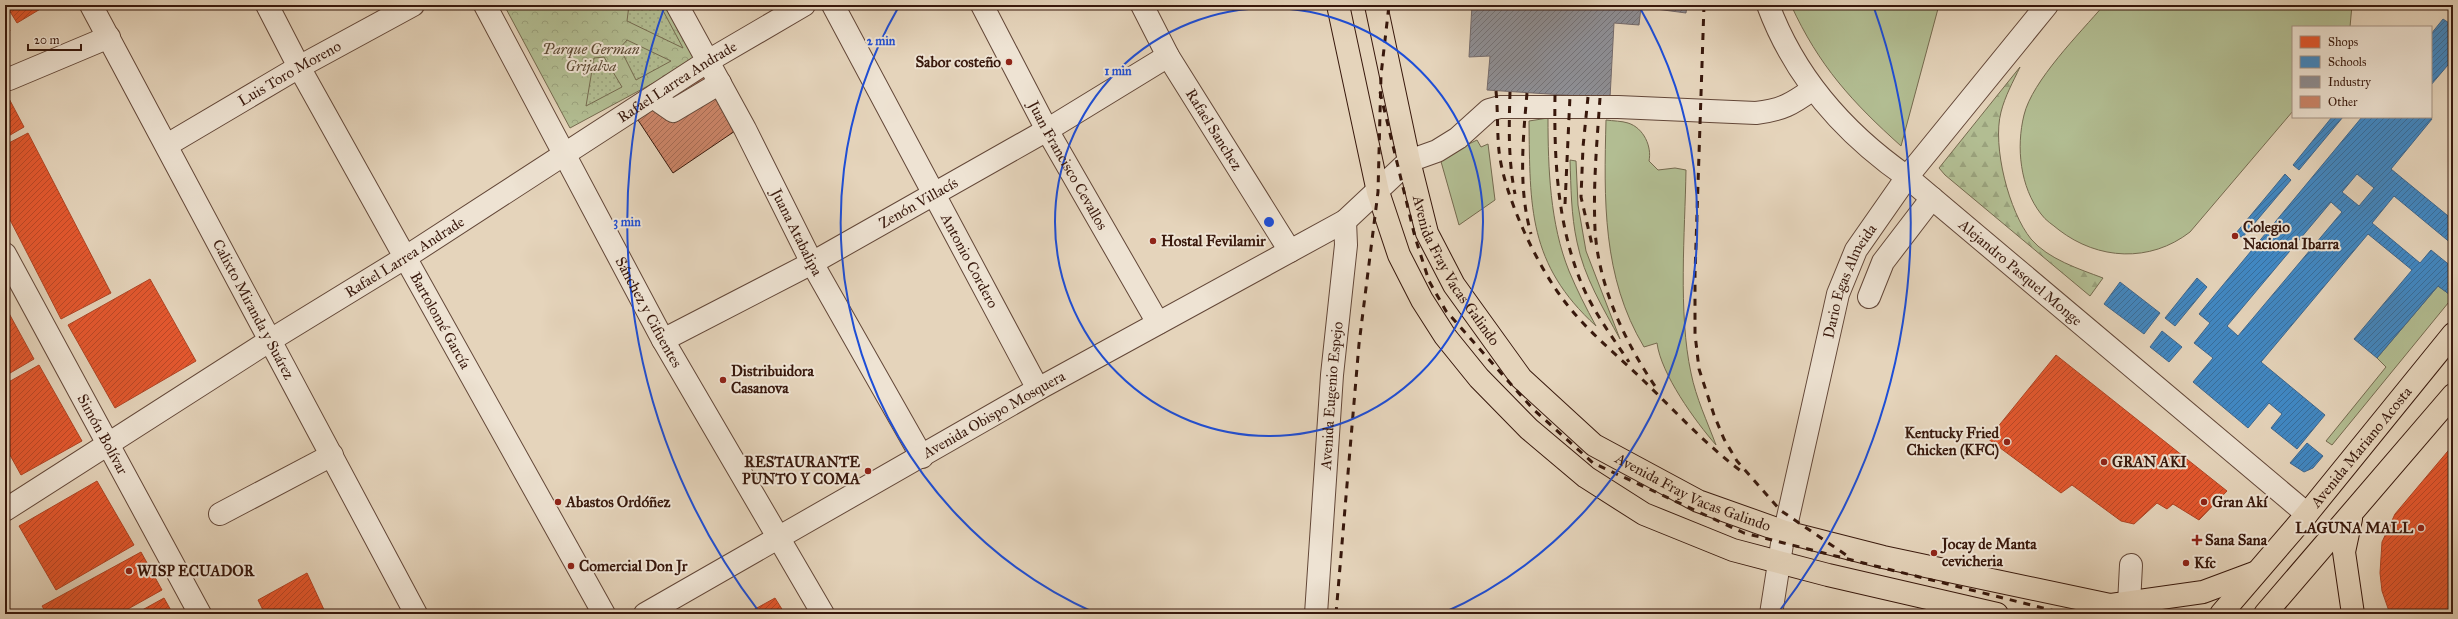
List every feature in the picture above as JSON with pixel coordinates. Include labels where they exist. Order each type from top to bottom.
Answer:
[{"type":"main road","points":[[1338,5],[1378,192],[1399,255],[1422,300],[1445,336],[1479,378],[1529,429],[1586,476],[1644,514],[1733,550],[1780,561],[1828,575],[1997,614]]},
{"type":"main road","points":[[1376,5],[1409,161]]},
{"type":"main road","name":"Avenida Fray Vacas Galindo","points":[[1409,161],[1427,234],[1454,285],[1521,378],[1594,445],[1698,501],[1785,532],[1883,558],[2123,608]]},
{"type":"main road","name":"Avenida Mariano Acosta","points":[[2221,614],[2255,572],[2307,514],[2453,334]]},
{"type":"main road","points":[[2265,614],[2352,516],[2453,395]]},
{"type":"main road","points":[[2352,516],[2344,552],[2353,614]]},
{"type":"main road","points":[[2123,608],[2203,592],[2255,572]]},
{"type":"street","name":"Calixto Miranda y Suárez","points":[[91,5],[416,614]]},
{"type":"street","name":"Bartolomé García","points":[[267,5],[299,68],[406,257],[604,614]]},
{"type":"street","name":"Luis Toro Moreno","points":[[167,145],[299,68],[413,5]]},
{"type":"street","name":"Sánchez y Cifuentes","points":[[485,5],[663,340],[823,614]]},
{"type":"street","name":"Juana Atabalipa","points":[[677,5],[720,83],[812,263],[922,457]]},
{"type":"street","name":"Rafael Larrea Andrade","points":[[5,510],[269,341],[406,257],[708,61],[804,5]]},
{"type":"street","name":"Antonio Cordero","points":[[833,5],[932,194],[1038,389]]},
{"type":"street","name":"Juan Francisco Cevallos","points":[[982,5],[1047,130],[1158,323]]},
{"type":"street","name":"Rafael Sanchez","points":[[1142,5],[1168,56],[1290,251]]},
{"type":"street","name":"Alejandro Pasquel Monge","points":[[1768,5],[1789,50],[1813,89],[1874,154],[1907,177],[2307,514]]},
{"type":"street","name":"Dario Egas Almeida","points":[[1771,614],[1785,532],[1838,294],[1856,250],[1907,177],[2047,5]]},
{"type":"street","points":[[9,79],[109,37]]},
{"type":"street","name":"Zenón Villacís","points":[[663,340],[812,263],[1047,130],[1168,56]]},
{"type":"street","points":[[656,95],[660,102],[673,111],[720,83]]},
{"type":"street","points":[[1345,221],[1378,192],[1409,161],[1437,151],[1458,138],[1489,110],[1500,107],[1618,107],[1756,113],[1777,111],[1787,107],[1813,89]]},
{"type":"street","points":[[1869,297],[1883,262],[1932,198]]},
{"type":"street","name":"Avenida Obispo Mosquera","points":[[645,614],[922,457],[1038,389],[1345,221]]},
{"type":"street","name":"Avenida Eugenio Espejo","points":[[1316,614],[1332,375],[1346,245],[1345,221]]},
{"type":"street","name":"Simón Bolívar","points":[[5,254],[200,614]]},
{"type":"street","points":[[220,514],[332,455]]},
{"type":"street","points":[[2123,608],[2131,564]]},
{"type":"green space","name":"Parque German Grijalva","points":[[504,5],[667,5],[696,60],[570,128]]},
{"type":"green space","points":[[629,5],[660,5],[683,48],[627,21]]},
{"type":"green space","points":[[1791,5],[1939,5],[1901,146],[1867,114],[1838,82],[1813,47]]},
{"type":"green space","points":[[2104,5],[2352,5],[2350,26],[2292,26],[2292,112],[2190,232],[2174,242],[2158,249],[2141,253],[2124,254],[2107,252],[2074,240],[2045,219],[2028,192],[2024,179],[2020,153],[2020,140],[2024,115],[2036,87],[2070,43]]},
{"type":"green space","points":[[627,40],[671,61],[636,80],[620,48]]},
{"type":"green space","points":[[604,57],[622,87],[586,106],[594,58]]},
{"type":"green space","points":[[2020,67],[2005,100],[1999,126],[2001,160],[2009,196],[2023,227],[2038,246],[2064,263],[2103,278],[2090,296],[1945,175],[1939,168]]},
{"type":"green space","points":[[1548,118],[1551,196],[1558,234],[1569,271],[1596,326],[1574,303],[1557,280],[1545,257],[1537,232],[1530,181],[1529,121]]},
{"type":"green space","points":[[1606,120],[1620,121],[1634,125],[1646,139],[1650,156],[1649,161],[1658,170],[1675,168],[1686,170],[1683,299],[1687,350],[1696,391],[1716,445],[1680,397],[1665,369],[1657,343],[1644,347],[1630,320],[1620,293],[1608,237],[1605,179]]},
{"type":"green space","points":[[1477,140],[1481,147],[1488,144],[1495,200],[1459,225],[1440,158]]},
{"type":"green space","points":[[1570,160],[1576,161],[1578,205],[1586,251],[1620,339],[1589,280],[1580,255],[1572,211]]},
{"type":"green space","points":[[2438,286],[2453,297],[2332,445],[2326,441],[2386,367],[2377,358]]},
{"type":"building: Shops","points":[[6,5],[47,5],[17,23]]},
{"type":"building: Shops","points":[[5,21],[10,31],[5,34]]},
{"type":"building: Shops","points":[[5,91],[24,127],[5,138]]},
{"type":"building: Shops","points":[[28,133],[111,293],[61,319],[5,210],[5,145]]},
{"type":"building: Shops","points":[[150,279],[196,361],[115,408],[68,325]]},
{"type":"building: Shops","points":[[5,306],[34,359],[5,376]]},
{"type":"building: Shops","name":"GRAN AKI","points":[[2056,355],[2227,491],[2199,520],[2173,504],[2167,509],[2157,503],[2134,524],[2121,521],[2072,485],[2061,493],[1988,439]]},
{"type":"building: Shops","points":[[39,365],[82,441],[21,475],[5,446],[5,384]]},
{"type":"building: Shops","name":"LAGUNA MALL","points":[[2453,445],[2453,614],[2390,614],[2382,591],[2380,573],[2382,542],[2395,514]]},
{"type":"building: Shops","points":[[97,481],[134,545],[56,590],[19,526]]},
{"type":"building: Shops","name":"WISP ECUADOR","points":[[141,552],[162,590],[119,614],[47,614],[42,606]]},
{"type":"building: Shops","points":[[307,573],[326,614],[265,614],[258,600]]},
{"type":"building: Shops","points":[[164,598],[173,614],[135,614]]},
{"type":"building: Shops","points":[[775,598],[785,614],[746,614]]},
{"type":"building: Schools","points":[[2453,18],[2453,59],[2432,84],[2432,33],[2443,19],[2449,23]]},
{"type":"building: Schools","points":[[2331,118],[2342,118],[2299,170],[2293,165]]},
{"type":"building: Schools","points":[[2361,118],[2432,119],[2391,169],[2453,220],[2453,243],[2452,244],[2394,196],[2372,223],[2420,263],[2431,250],[2452,267],[2448,272],[2453,277],[2453,297],[2438,286],[2377,358],[2354,339],[2412,270],[2368,234],[2261,362],[2325,415],[2297,449],[2271,428],[2282,414],[2269,403],[2248,428],[2193,382],[2213,358],[2194,343],[2210,323],[2199,314]],"holes":[[[2357,174],[2374,188],[2359,206],[2342,192]],[[2331,202],[2342,212],[2238,336],[2227,326]]]},
{"type":"building: Schools","points":[[2285,174],[2291,180],[2242,238],[2236,233]]},
{"type":"building: Schools","points":[[2197,278],[2207,287],[2175,326],[2165,318]]},
{"type":"building: Schools","points":[[2120,282],[2160,313],[2144,334],[2104,304]]},
{"type":"building: Schools","points":[[2162,331],[2182,347],[2169,362],[2150,347]]},
{"type":"building: Schools","points":[[2307,443],[2323,456],[2313,468],[2304,472],[2290,463]]},
{"type":"building: Industry","points":[[1472,5],[1687,5],[1686,13],[1641,7],[1639,25],[1614,23],[1610,98],[1487,90],[1490,56],[1469,57]]},
{"type":"building: Other","points":[[702,70],[735,131],[673,173],[634,114]]},
{"type":"railway","points":[[1336,614],[1359,344],[1378,192],[1381,75],[1389,5]]},
{"type":"railway","points":[[1704,5],[1695,274],[1695,334],[1699,369],[1714,415],[1724,439],[1737,461],[1780,510],[1849,557]]},
{"type":"railway","points":[[1496,91],[1499,151],[1507,189],[1523,230],[1554,287],[1574,313],[1593,333],[1703,439],[1741,471]]},
{"type":"railway","points":[[1380,92],[1415,237],[1429,281],[1446,311],[1533,409],[1593,463],[1744,533],[2067,614]]},
{"type":"railway","points":[[1510,92],[1510,156],[1515,194]]},
{"type":"railway","points":[[1527,93],[1523,146],[1523,181],[1524,199],[1531,234]]},
{"type":"railway","points":[[1555,95],[1555,143],[1559,192],[1562,216],[1574,264],[1593,307],[1604,326],[1629,362]]},
{"type":"railway","points":[[1565,204],[1570,96]]},
{"type":"railway","points":[[1588,97],[1583,147],[1581,197],[1593,249]]},
{"type":"railway","points":[[1600,98],[1596,163],[1595,229],[1601,271],[1607,292],[1624,333],[1645,371],[1657,389]]},
{"type":"place","name":"Sabor costeño","points":[[1009,62]]},
{"type":"place","name":"Colegio Nacional Ibarra","points":[[2235,236]]},
{"type":"place","name":"Hostal Fevilamir","points":[[1153,241]]},
{"type":"place","name":"Distribuidora Casanova","points":[[723,380]]},
{"type":"place","name":"Kentucky Fried Chicken (KFC)","points":[[2007,442]]},
{"type":"place","name":"GRAN AKI","points":[[2104,462]]},
{"type":"place","name":"RESTAURANTE PUNTO Y COMA","points":[[868,471]]},
{"type":"place","name":"Abastos Ordóñez","points":[[558,502]]},
{"type":"place","name":"Gran Akí","points":[[2204,502]]},
{"type":"place","name":"LAGUNA MALL","points":[[2421,528]]},
{"type":"place","name":"Sana Sana","points":[[2197,540]]},
{"type":"place","name":"Jocay de Manta cevicheria","points":[[1934,553]]},
{"type":"place","name":"Kfc","points":[[2186,563]]},
{"type":"place","name":"Comercial Don Jr","points":[[571,566]]},
{"type":"place","name":"WISP ECUADOR","points":[[129,571]]}]
